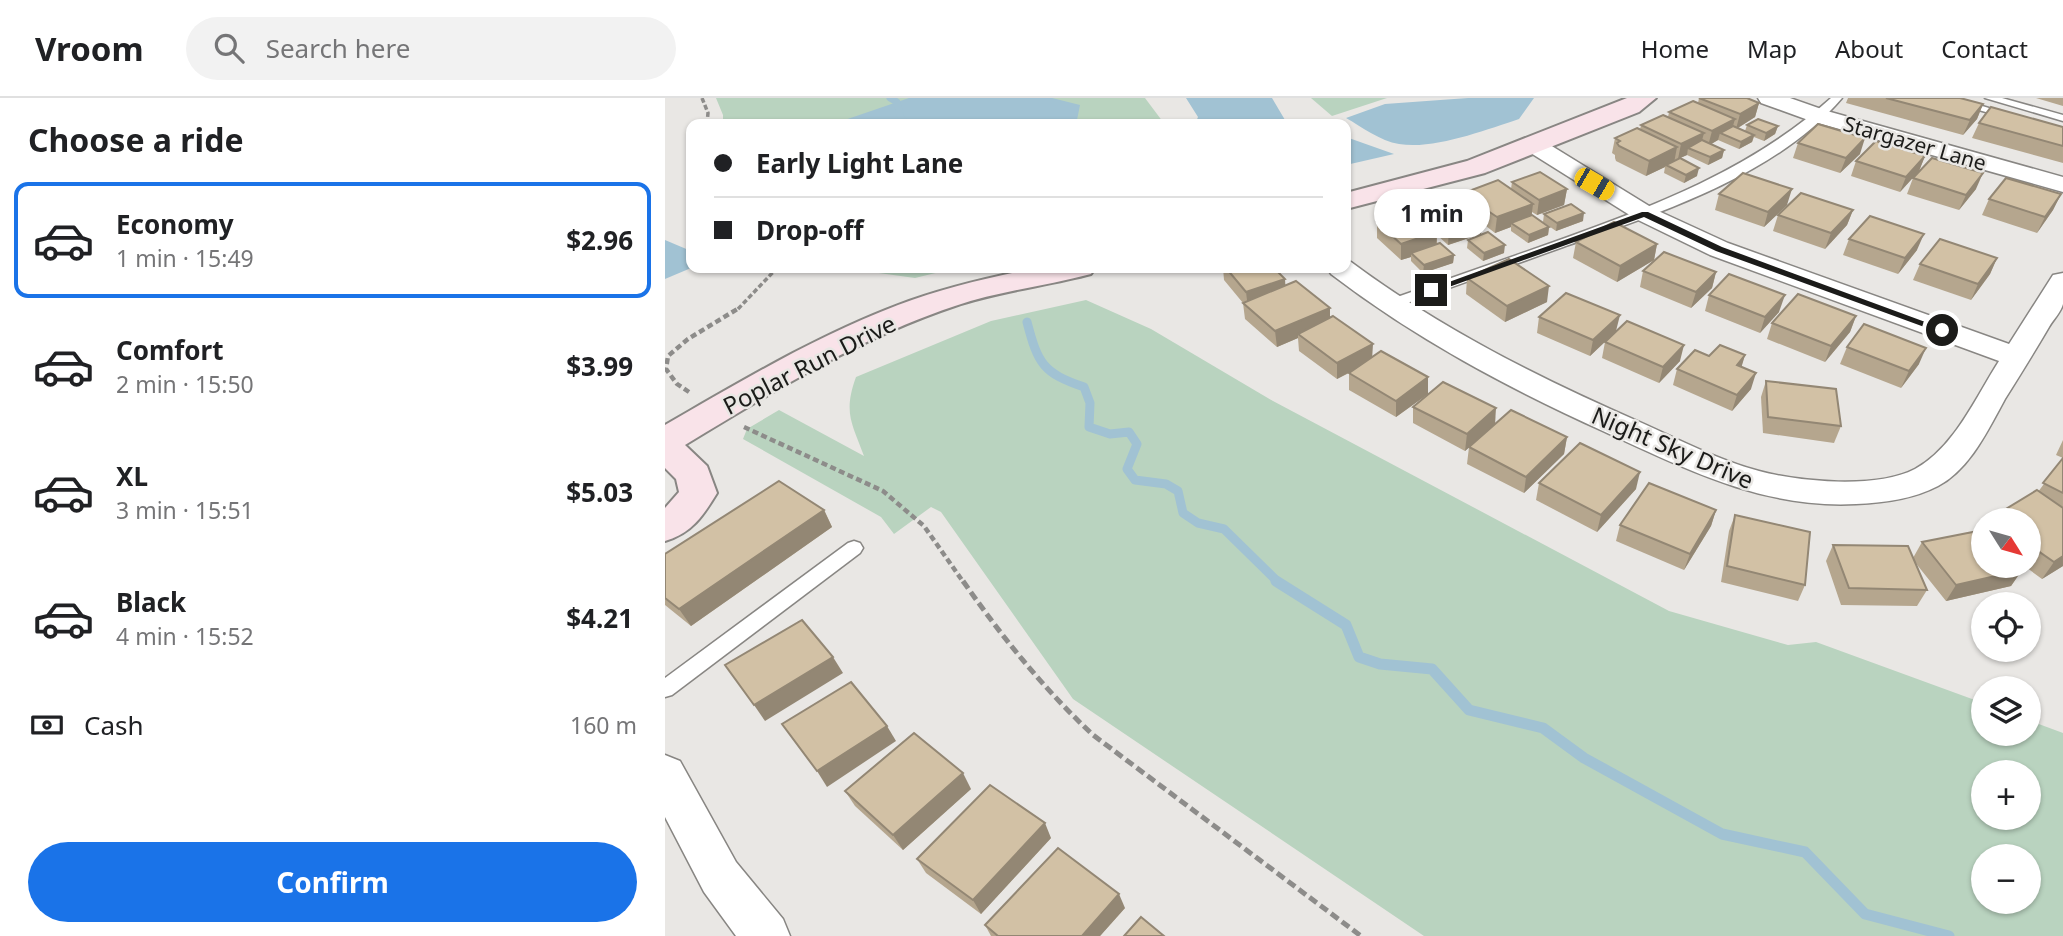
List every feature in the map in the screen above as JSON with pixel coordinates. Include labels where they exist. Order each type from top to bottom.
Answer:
[{"type":"street","name":"Stargazer Lane","points":[[1769,98],[1819,116],[2063,185]]},
{"type":"street","points":[[1351,200],[1476,167],[1646,99]]},
{"type":"street","points":[[1534,145],[1645,214],[1719,249],[2016,357]]},
{"type":"street","points":[[1351,212],[1387,198],[1395,188]]},
{"type":"street","name":"Poplar Run Drive","points":[[665,441],[809,358],[862,332],[945,299],[1058,273]]},
{"type":"street","name":"Night Sky Drive","points":[[1347,273],[1388,305],[1488,365],[1727,473],[1765,485],[1807,491],[1888,490],[1927,477],[1957,453],[2063,281]]},
{"type":"street","points":[[665,446],[694,475],[698,493],[684,514],[665,527]]},
{"type":"street","points":[[665,774],[720,877],[766,936]]},
{"type":"lane","points":[[1388,305],[1645,214],[1713,183],[1774,150],[1819,116],[1837,98]]},
{"type":"lane","points":[[1942,98],[2063,131]]},
{"type":"lane","points":[[1990,98],[2063,118]]},
{"type":"lane","points":[[665,689],[854,548]]},
{"type":"path","points":[[702,98],[707,119]]},
{"type":"path","points":[[696,396],[677,384],[666,369],[668,356],[688,339],[737,310],[772,273]]},
{"type":"path","points":[[743,427],[883,491],[924,526],[1002,637],[1053,697],[1093,735],[1361,936]]},
{"type":"green space","points":[[716,98],[1145,98],[1161,119],[723,119]]},
{"type":"green space","points":[[1311,98],[1387,98],[1332,116]]},
{"type":"green space","points":[[879,273],[936,273],[915,278]]},
{"type":"green space","points":[[1086,300],[1151,329],[1273,401],[1669,611],[1788,645],[1816,642],[1971,699],[1971,746],[2041,746],[2041,725],[2063,733],[2063,936],[1424,936],[1073,699],[941,512],[931,507],[894,534],[881,517],[743,439],[747,429],[779,410],[864,456],[850,409],[856,377],[991,321]]},
{"type":"water","points":[[909,98],[1052,98],[1080,105],[1077,119],[848,119]]},
{"type":"water","points":[[1186,98],[1272,98],[1284,119],[1197,119]]},
{"type":"water","points":[[1468,98],[1534,98],[1519,119],[1443,142],[1413,145],[1399,144],[1378,137],[1346,118],[1385,104]]},
{"type":"water","points":[[1351,139],[1394,154],[1351,164]]},
{"type":"water","points":[[665,240],[686,249],[686,270],[665,279]]},
{"type":"building","points":[[1699,98],[1747,98],[1759,103],[1740,114]]},
{"type":"building","points":[[1886,98],[1960,98],[1983,104],[1970,120]]},
{"type":"building","points":[[1693,101],[1735,119],[1712,131],[1669,112]]},
{"type":"building","points":[[1991,107],[2063,127],[2063,146],[1979,123]]},
{"type":"building","points":[[1663,115],[1704,133],[1681,144],[1641,125]]},
{"type":"building","points":[[1758,119],[1778,126],[1766,133],[1747,125]]},
{"type":"building","points":[[1818,124],[1865,138],[1846,158],[1798,143]]},
{"type":"building","points":[[1733,126],[1754,135],[1741,142],[1720,133]]},
{"type":"building","points":[[1637,128],[1677,147],[1649,161],[1619,146],[1617,143],[1620,141],[1615,138]]},
{"type":"building","points":[[1702,140],[1724,150],[1710,157],[1688,148]]},
{"type":"building","points":[[1876,141],[1925,156],[1906,177],[1856,161]]},
{"type":"building","points":[[1680,158],[1699,168],[1686,175],[1666,165]]},
{"type":"building","points":[[1932,158],[1983,173],[1966,195],[1913,178]]},
{"type":"building","points":[[1540,172],[1567,189],[1539,200],[1512,182]]},
{"type":"building","points":[[1743,173],[1792,189],[1768,212],[1719,194]]},
{"type":"building","points":[[2006,178],[2061,194],[2045,217],[1989,199]]},
{"type":"building","points":[[1498,180],[1533,204],[1497,217],[1467,197],[1474,194],[1469,191]]},
{"type":"building","points":[[1801,193],[1853,210],[1831,233],[1778,215]]},
{"type":"building","points":[[1453,195],[1482,218],[1449,229],[1420,205]]},
{"type":"building","points":[[1571,204],[1584,213],[1557,223],[1544,214]]},
{"type":"building","points":[[1409,208],[1437,232],[1401,244],[1377,222],[1386,219],[1383,216]]},
{"type":"building","points":[[1532,215],[1549,227],[1529,235],[1511,223]]},
{"type":"building","points":[[1870,216],[1924,234],[1905,258],[1849,239]]},
{"type":"building","points":[[1614,222],[1657,244],[1620,266],[1576,242]]},
{"type":"building","points":[[1488,232],[1505,245],[1484,253],[1468,240]]},
{"type":"building","points":[[1940,239],[1997,258],[1978,284],[1920,264]]},
{"type":"building","points":[[1440,243],[1454,255],[1424,265],[1411,253]]},
{"type":"building","points":[[1664,252],[1716,272],[1696,292],[1643,271]]},
{"type":"building","points":[[1509,259],[1549,286],[1507,306],[1467,278]]},
{"type":"building","points":[[1230,273],[1279,273],[1285,279],[1246,292]]},
{"type":"building","points":[[1729,274],[1785,295],[1765,317],[1709,295]]},
{"type":"building","points":[[1296,281],[1330,308],[1275,331],[1243,303]]},
{"type":"building","points":[[1566,293],[1620,315],[1593,340],[1539,317]]},
{"type":"building","points":[[1798,294],[1856,316],[1831,346],[1772,323]]},
{"type":"building","points":[[1333,316],[1373,344],[1337,363],[1298,334]]},
{"type":"building","points":[[1627,321],[1684,345],[1663,367],[1605,342]]},
{"type":"building","points":[[1864,324],[1926,348],[1909,371],[1847,347]]},
{"type":"building","points":[[1720,345],[1745,355],[1737,365],[1756,373],[1737,395],[1677,369],[1695,350],[1709,356]]},
{"type":"building","points":[[1381,351],[1428,377],[1396,401],[1349,373]]},
{"type":"building","points":[[1766,381],[1836,389],[1841,426],[1768,417]]},
{"type":"building","points":[[1443,382],[1496,408],[1467,434],[1413,407]]},
{"type":"building","points":[[1511,410],[1567,437],[1526,477],[1469,447]]},
{"type":"building","points":[[1580,443],[1640,472],[1601,515],[1539,483]]},
{"type":"building","points":[[2063,458],[2063,493],[2043,483]]},
{"type":"building","points":[[779,481],[824,510],[679,609],[665,598],[665,554]]},
{"type":"building","points":[[1649,483],[1716,510],[1690,554],[1620,525]]},
{"type":"building","points":[[2037,490],[2063,508],[2063,556],[2054,562],[2041,553],[2041,508],[2007,508]]},
{"type":"building","points":[[1735,515],[1810,532],[1805,585],[1727,566]]},
{"type":"building","points":[[1971,532],[1971,578],[1987,578],[1956,585],[1922,542]]},
{"type":"building","points":[[1833,545],[1908,546],[1927,590],[1849,588]]},
{"type":"building","points":[[802,620],[833,657],[754,705],[725,665]]},
{"type":"building","points":[[851,682],[887,726],[817,771],[782,724]]},
{"type":"building","points":[[914,733],[963,773],[893,835],[845,791]]},
{"type":"building","points":[[990,785],[1045,823],[973,900],[917,859]]},
{"type":"building","points":[[1058,848],[1119,894],[1082,936],[998,936],[985,925]]},
{"type":"building","points":[[1141,917],[1164,936],[1124,936]]},
{"type":"waterway","points":[[890,98],[897,102],[901,119]]},
{"type":"waterway","points":[[1027,322],[1035,348],[1044,365],[1059,377],[1084,387],[1090,403],[1089,427],[1110,434],[1129,432],[1137,444],[1127,469],[1135,480],[1166,484],[1178,491],[1183,513],[1198,523],[1224,529],[1279,583]]},
{"type":"waterway","points":[[1279,583],[1346,625],[1359,657],[1380,664],[1432,669],[1469,710],[1543,728],[1584,758],[1722,834],[1805,852],[1865,914],[1949,936]]},
{"type":"route","points":[[1431,290],[1645,214],[1719,249],[1942,330]]}]
